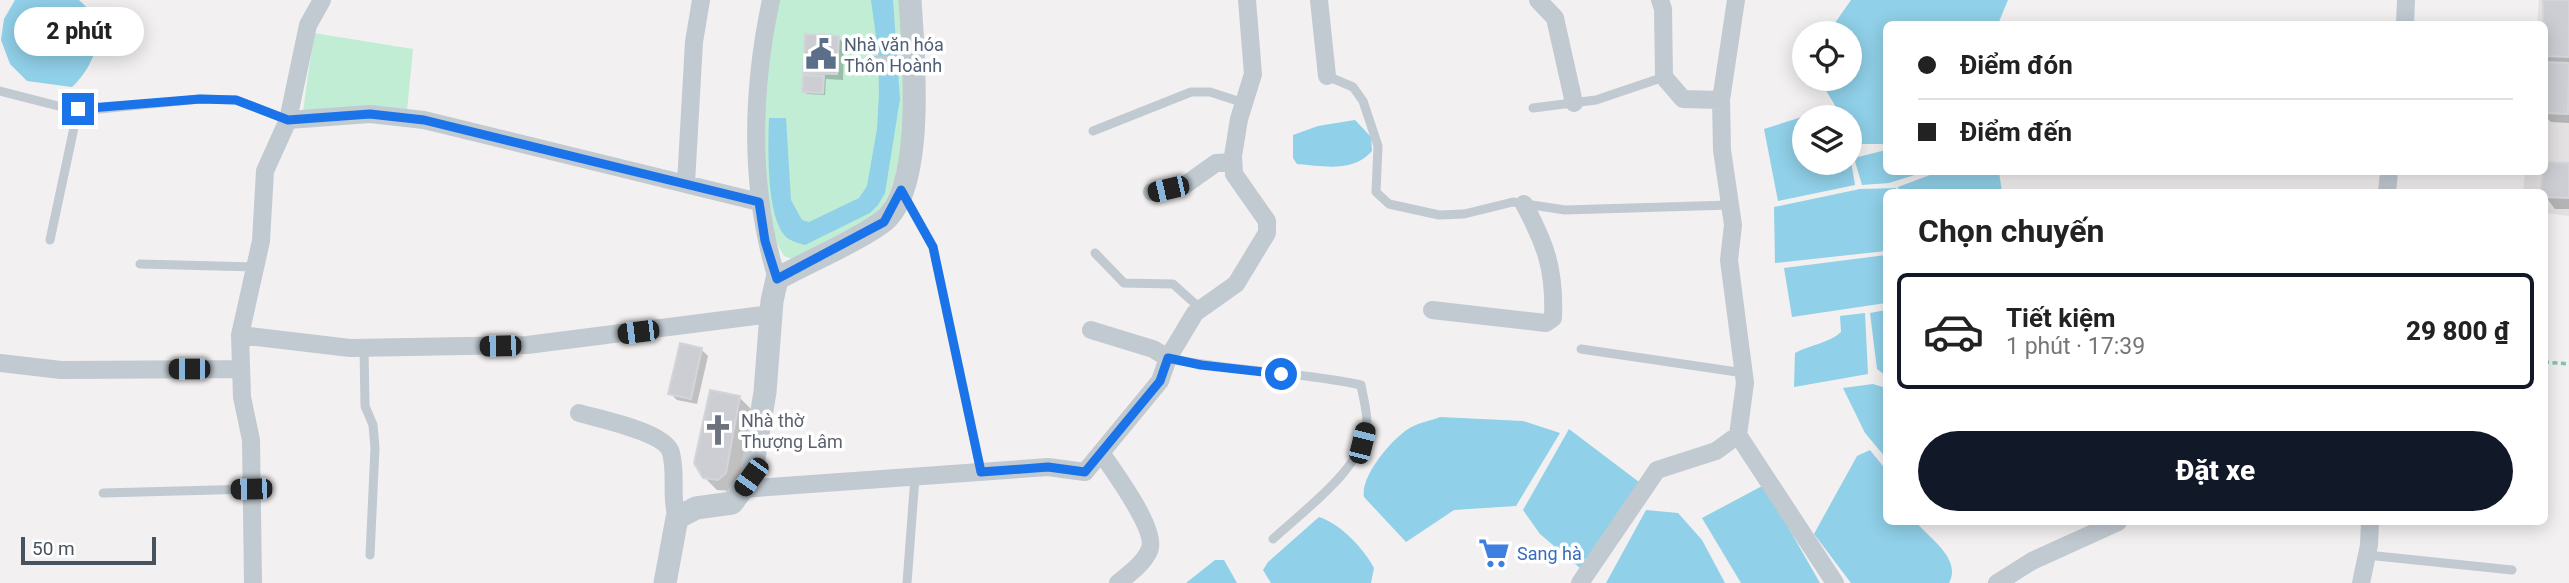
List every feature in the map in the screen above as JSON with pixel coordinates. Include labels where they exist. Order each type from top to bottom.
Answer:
[{"type":"street","points":[[253,583],[251,440],[240,369],[240,335],[261,241],[265,171],[288,120],[308,25],[322,0]]},
{"type":"street","points":[[686,183],[694,42],[702,0]]},
{"type":"street","points":[[677,518],[696,508],[732,503],[751,477],[765,393],[771,314],[777,279],[765,241],[759,202],[755,132],[762,41],[771,0]]},
{"type":"street","points":[[777,279],[884,222],[901,190],[914,137],[908,61],[909,0]]},
{"type":"street","points":[[742,489],[1048,467],[1085,472],[1160,381],[1168,358],[1195,313],[1236,284],[1267,233],[1267,221],[1238,184],[1233,162],[1244,103],[1253,74],[1247,0]]},
{"type":"street","points":[[1319,0],[1327,76]]},
{"type":"street","points":[[1538,0],[1555,18],[1574,103]]},
{"type":"street","points":[[1660,0],[1663,9],[1664,77],[1683,99],[1721,100]]},
{"type":"street","points":[[1580,583],[1657,470],[1716,451],[1738,435],[1744,412],[1744,373],[1730,260],[1733,225],[1722,150],[1721,100],[1736,0]]},
{"type":"street","points":[[2405,21],[2406,0]]},
{"type":"street","points":[[288,120],[370,114],[424,120],[759,202]]},
{"type":"street","points":[[1152,192],[1185,185],[1216,163],[1233,162]]},
{"type":"street","points":[[1432,310],[1546,323],[1553,318],[1554,285],[1550,258],[1524,204]]},
{"type":"street","points":[[240,335],[365,348],[527,345],[771,314]]},
{"type":"street","points":[[1091,330],[1153,349],[1168,358]]},
{"type":"street","points":[[0,363],[61,370],[240,369]]},
{"type":"street","points":[[579,413],[634,428],[666,444],[671,452],[672,504],[677,518],[665,583]]},
{"type":"street","points":[[1738,435],[1835,583]]},
{"type":"street","points":[[1102,454],[1144,521],[1152,539],[1150,550],[1118,583]]},
{"type":"street","points":[[1997,583],[2032,561],[2111,525]]},
{"type":"street","points":[[2361,583],[2370,525]]},
{"type":"lane","points":[[877,60],[908,61]]},
{"type":"lane","points":[[1327,76],[1353,87],[1363,101],[1378,146],[1376,192],[1389,204],[1439,215],[1464,214],[1513,202],[1565,209],[1730,205]]},
{"type":"lane","points":[[1533,108],[1596,100],[1664,77]]},
{"type":"lane","points":[[0,91],[78,109],[200,99],[236,100],[288,120]]},
{"type":"lane","points":[[1093,131],[1191,92],[1210,92],[1244,103]]},
{"type":"lane","points":[[50,240],[78,109]]},
{"type":"lane","points":[[901,190],[933,247],[981,472]]},
{"type":"lane","points":[[1095,253],[1124,283],[1173,284],[1201,309]]},
{"type":"lane","points":[[140,264],[256,267]]},
{"type":"lane","points":[[365,348],[365,406],[373,425],[375,448],[369,555]]},
{"type":"lane","points":[[1581,349],[1744,373]]},
{"type":"lane","points":[[1168,358],[1201,365],[1335,379],[1361,385],[1367,424],[1362,443],[1351,464],[1273,539]]},
{"type":"lane","points":[[907,583],[915,477]]},
{"type":"lane","points":[[103,493],[251,489]]},
{"type":"lane","points":[[2367,555],[2512,570]]},
{"type":"path","points":[[2548,362],[2569,364]]},
{"type":"shaded area","points":[[2539,0],[2569,0],[2569,216],[2548,213],[2548,189],[2523,189],[2525,175],[2548,175],[2548,21],[2537,21]]},
{"type":"green space","points":[[778,0],[901,0],[903,22],[905,82],[901,147],[895,176],[886,200],[873,216],[864,222],[792,259],[784,256],[772,229],[764,198],[761,165],[764,96]]},
{"type":"green space","points":[[314,33],[413,49],[407,111],[303,111]]},
{"type":"water","points":[[15,0],[79,0],[101,21],[93,57],[72,87],[27,81],[10,64],[1,40],[4,19]]},
{"type":"water","points":[[871,0],[893,0],[900,99],[885,193],[870,213],[805,245],[785,236],[774,212],[768,145],[769,118],[786,118],[791,200],[802,220],[809,222],[859,198],[867,186],[877,129],[878,51]]},
{"type":"water","points":[[1851,0],[2008,0],[1999,21],[1883,21],[1883,144],[1862,144],[1862,105],[1835,105],[1826,91],[1862,91],[1862,21],[1836,21]]},
{"type":"water","points":[[1355,120],[1371,137],[1372,151],[1364,158],[1356,163],[1327,167],[1297,164],[1293,158],[1293,135],[1318,126]]},
{"type":"water","points":[[1792,120],[1792,175],[1853,175],[1855,185],[1778,201],[1764,129]]},
{"type":"water","points":[[1883,151],[1883,175],[1914,175],[1889,183],[1862,185],[1859,175],[1862,175],[1862,156]]},
{"type":"water","points":[[1930,175],[1999,175],[2002,189],[1898,189]]},
{"type":"water","points":[[1896,188],[1883,189],[1883,251],[1775,263],[1774,207],[1860,189]]},
{"type":"water","points":[[1883,255],[1883,303],[1792,317],[1784,268]]},
{"type":"water","points":[[1883,311],[1883,374],[1877,369],[1870,313]]},
{"type":"water","points":[[1865,313],[1868,374],[1794,387],[1795,353],[1831,339],[1841,332],[1840,316]]},
{"type":"water","points":[[1873,384],[1883,387],[1883,454],[1865,433],[1843,388]]},
{"type":"water","points":[[1440,417],[1523,421],[1560,433],[1516,506],[1454,510],[1406,542],[1364,497],[1364,489],[1378,460],[1393,441],[1412,427]]},
{"type":"water","points":[[1569,429],[1639,482],[1580,568],[1540,534],[1523,510]]},
{"type":"water","points":[[1870,450],[1883,466],[1883,525],[1919,525],[1948,558],[1952,574],[1949,583],[1851,583],[1814,534],[1857,456]]},
{"type":"water","points":[[1764,485],[1820,583],[1741,583],[1702,518]]},
{"type":"water","points":[[1646,510],[1678,513],[1702,540],[1725,583],[1606,583]]},
{"type":"water","points":[[1319,517],[1343,531],[1364,553],[1374,568],[1371,583],[1271,583],[1263,570],[1268,562]]},
{"type":"water","points":[[1215,560],[1224,560],[1237,583],[1186,583]]},
{"type":"building","points":[[2543,0],[2569,0],[2569,57],[2548,56],[2548,21],[2543,21]]},
{"type":"building","name":"Nhà văn hóa Thôn Hoành","points":[[805,34],[839,36],[837,74],[803,73]]},
{"type":"building","points":[[2548,62],[2569,63],[2568,114],[2548,113]]},
{"type":"building","points":[[803,75],[824,76],[823,93],[802,92]]},
{"type":"building","points":[[2548,162],[2569,163],[2569,198],[2548,197],[2548,189],[2541,189],[2543,175],[2548,175]]},
{"type":"building","points":[[680,343],[702,348],[691,399],[668,394]]},
{"type":"building","name":"Nhà thờ Thượng Lâm","points":[[710,390],[740,396],[726,473],[718,480],[703,478],[694,463]]},
{"type":"place","name":"Nhà văn hóa Thôn Hoành","points":[[821,54]]},
{"type":"place","name":"Nhà thờ Thượng Lâm","points":[[718,430]]},
{"type":"place","name":"Sang hà","points":[[1494,553]]},
{"type":"route","points":[[78,109],[200,99],[236,100],[288,120],[370,114],[424,120],[555,150],[759,202],[765,241],[777,279],[884,222],[901,190],[933,247],[942,277],[953,345],[981,472],[1048,467],[1085,472],[1160,381],[1168,358],[1201,365],[1281,374]]}]
